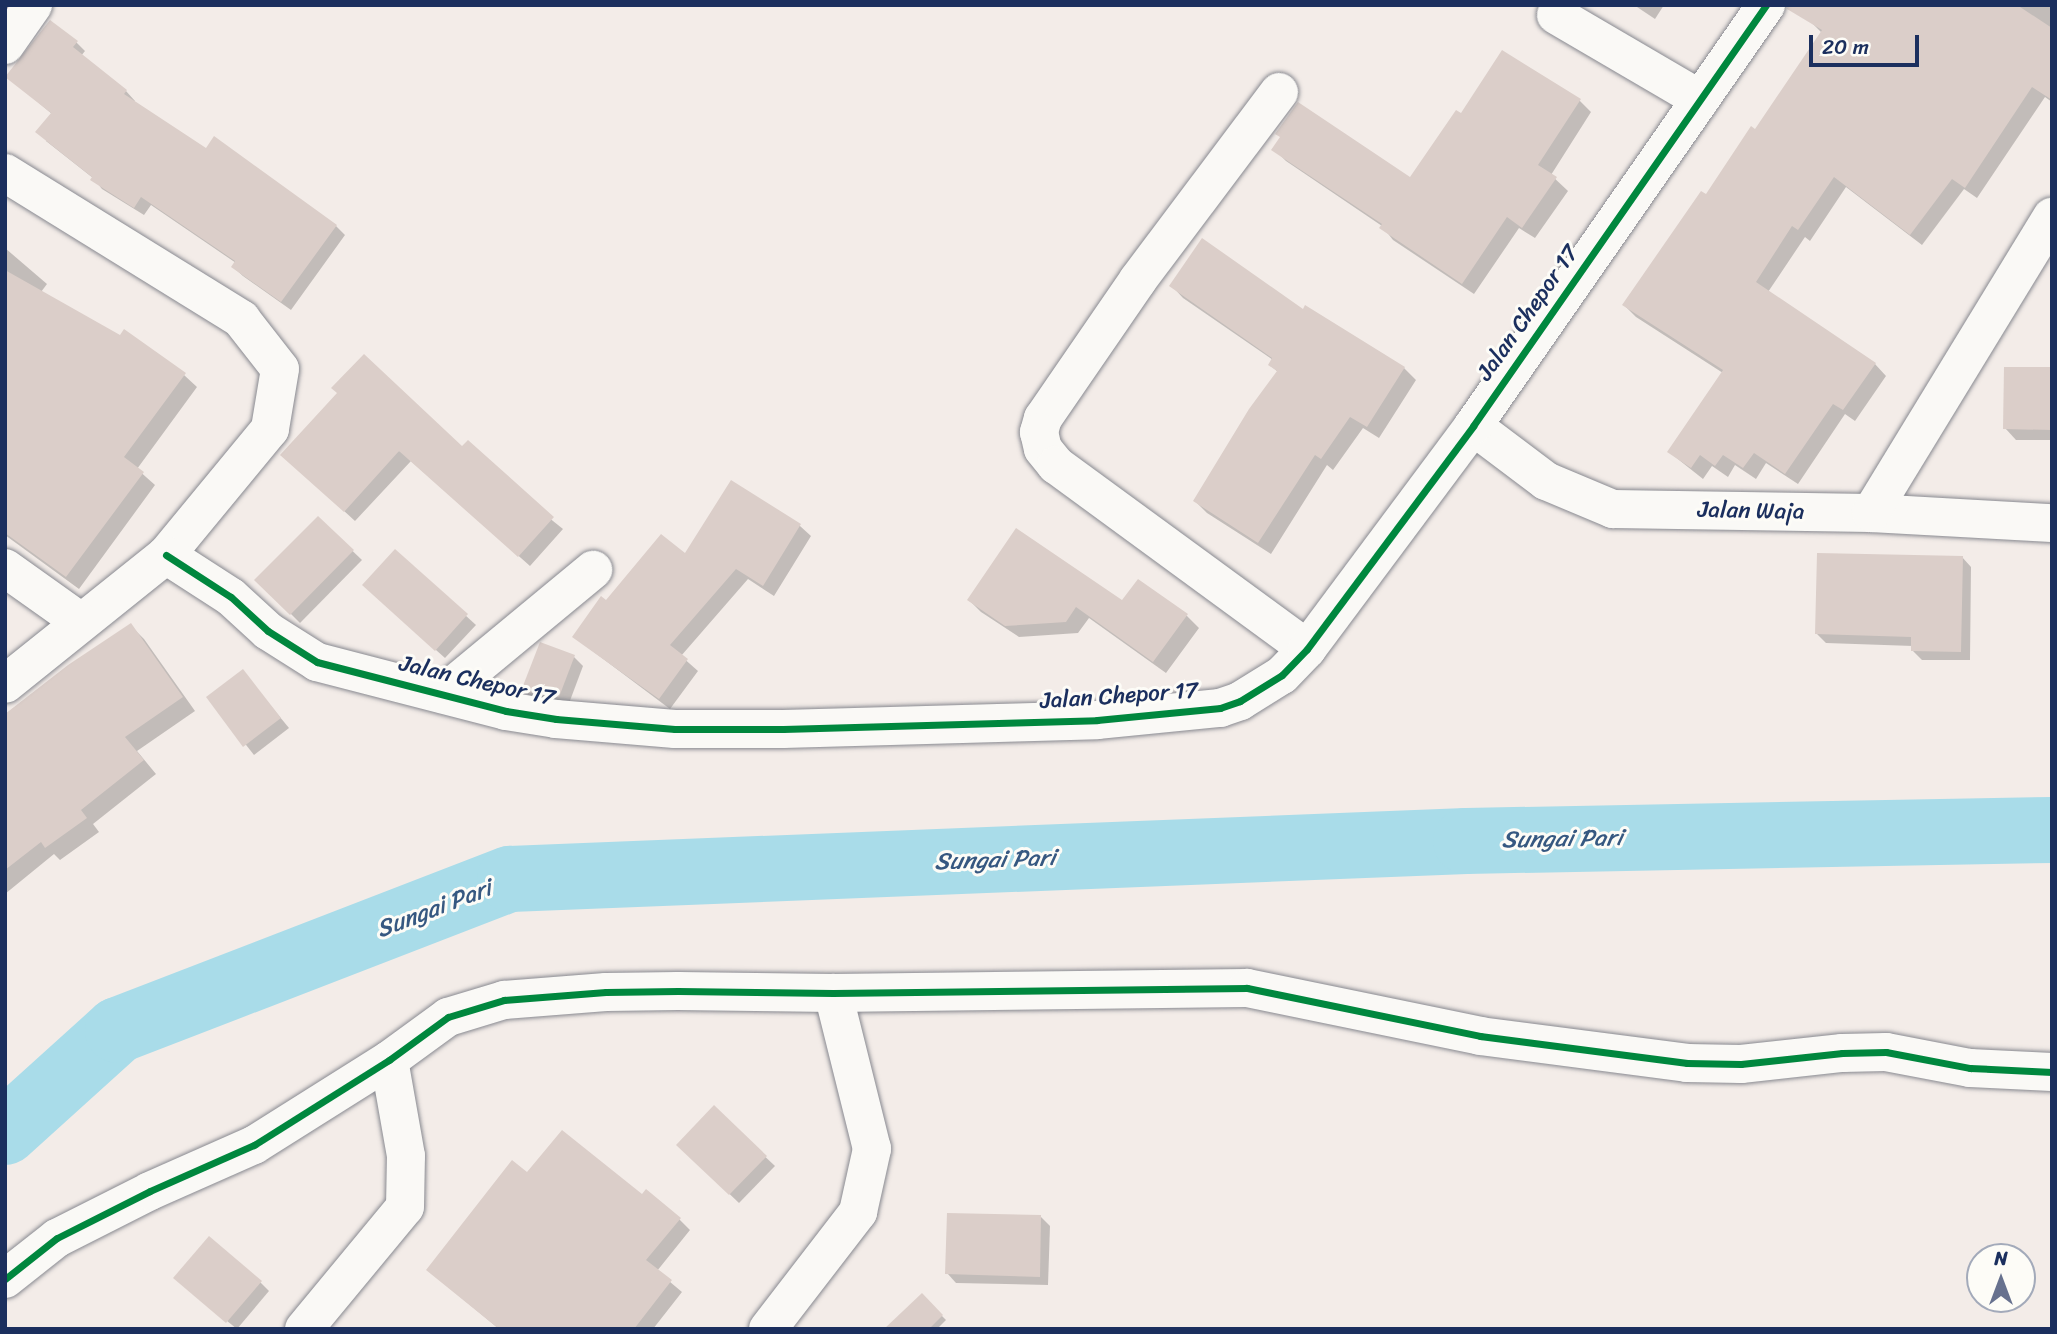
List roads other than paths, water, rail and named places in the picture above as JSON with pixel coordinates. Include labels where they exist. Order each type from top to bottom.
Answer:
[{"type":"street","points":[[5,45],[33,5]]},
{"type":"street","name":"Jalan Chepor 17","points":[[166,555],[231,597],[268,631],[299,652],[342,669],[556,719],[675,729],[783,729],[1097,720],[1220,708],[1259,690],[1282,675],[1307,649],[1473,426],[1766,5]]},
{"type":"street","points":[[1556,15],[1700,99]]},
{"type":"street","points":[[1279,92],[1139,280],[1042,418],[1040,432],[1042,449],[1056,465],[1307,649]]},
{"type":"street","points":[[5,173],[242,319],[280,369],[270,429],[166,555],[5,684]]},
{"type":"street","points":[[1871,513],[2052,217]]},
{"type":"street","name":"Jalan Waja","points":[[1473,426],[1546,481],[1613,509],[1871,513],[2052,523]]},
{"type":"street","points":[[5,568],[81,622]]},
{"type":"street","points":[[443,694],[593,570]]},
{"type":"street","points":[[5,1279],[57,1238],[150,1191],[254,1145],[389,1060],[448,1017],[504,1000],[630,992],[833,993],[1247,988],[1480,1036],[1688,1063],[1741,1064],[1842,1053],[1886,1052],[1970,1068],[2052,1072]]},
{"type":"street","points":[[768,1329],[858,1212],[872,1149],[833,993]]},
{"type":"street","points":[[304,1329],[405,1207],[406,1156],[389,1060]]},
{"type":"waterway","name":"Sungai Pari","points":[[5,1132],[118,1030],[510,879],[1466,841],[2052,830]]}]
